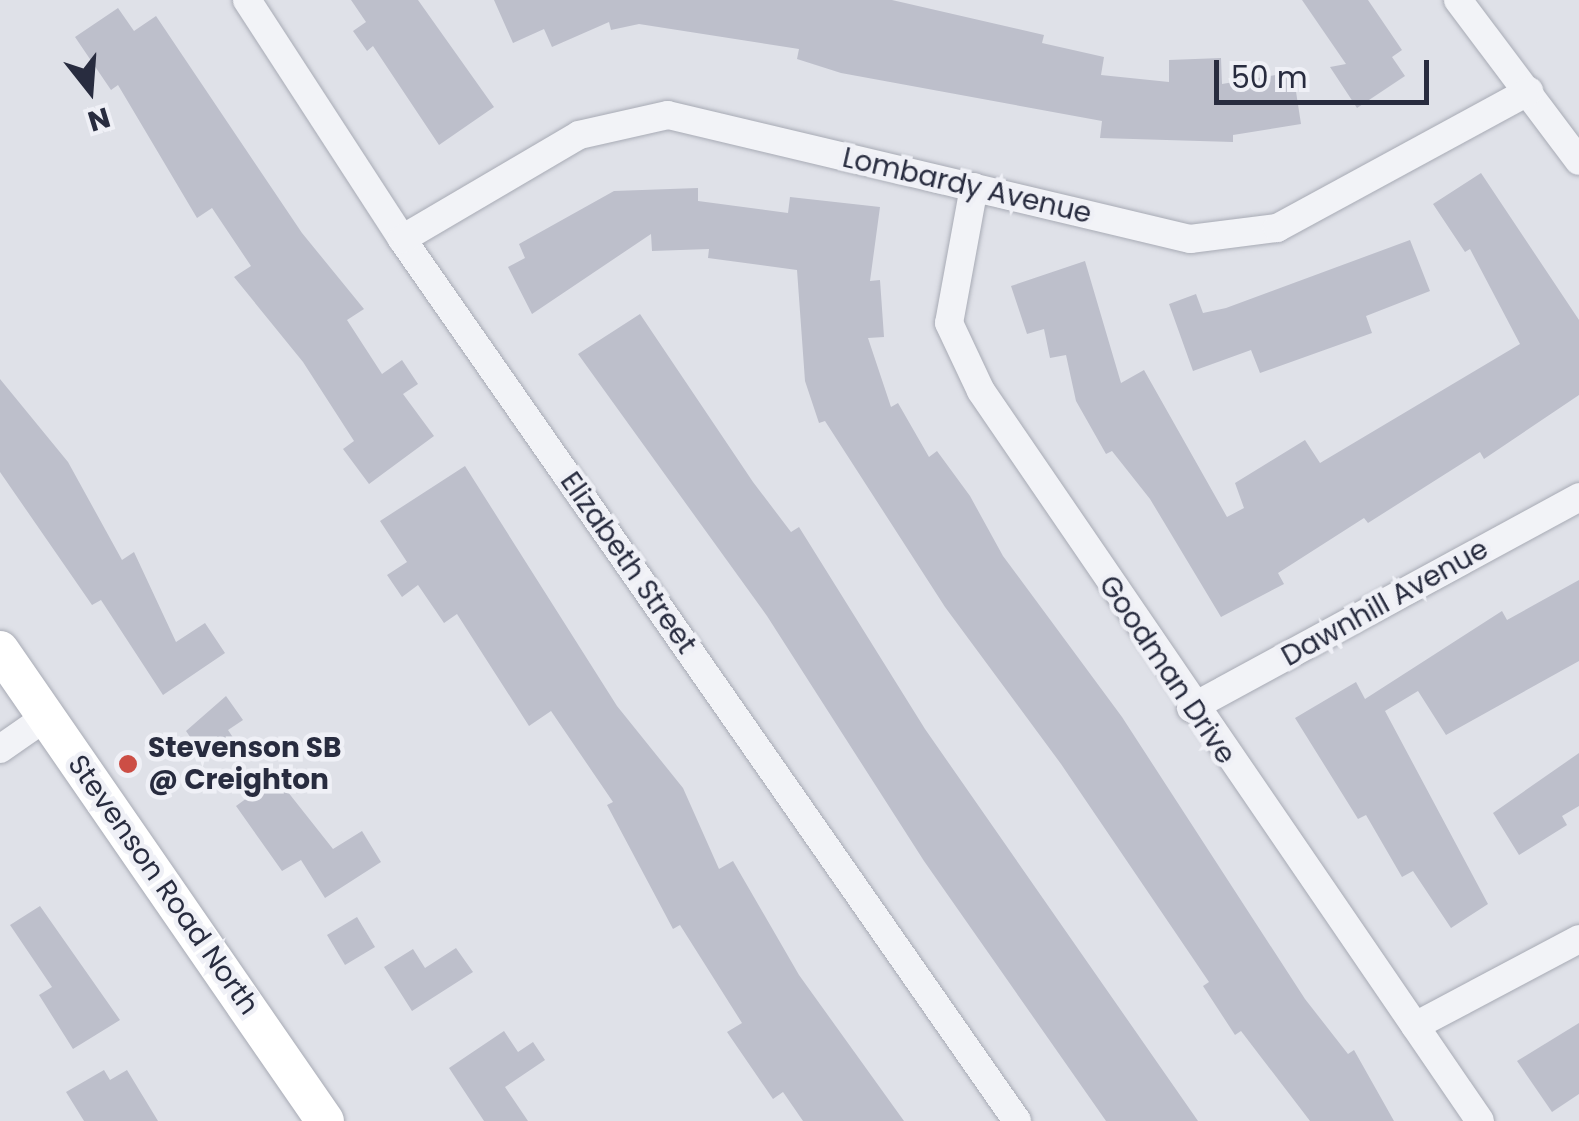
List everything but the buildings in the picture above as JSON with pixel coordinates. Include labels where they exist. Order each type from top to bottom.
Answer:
[{"type":"main road","name":"Stevenson Road North","points":[[0,650],[325,1121]]},
{"type":"street","name":"Elizabeth Street","points":[[247,0],[402,239],[1018,1121]]},
{"type":"street","points":[[1458,0],[1579,162]]},
{"type":"street","name":"Lombardy Avenue","points":[[402,239],[579,135],[668,115],[1190,239],[1277,228],[1529,91]]},
{"type":"street","name":"Goodman Drive","points":[[974,187],[949,324],[981,391],[1191,708],[1480,1121]]},
{"type":"street","name":"Dawnhill Avenue","points":[[1191,708],[1579,497]]},
{"type":"street","points":[[0,749],[46,717]]},
{"type":"street","points":[[1415,1026],[1579,938]]},
{"type":"place","name":"Stevenson SB @ Creighton","points":[[128,764]]}]
